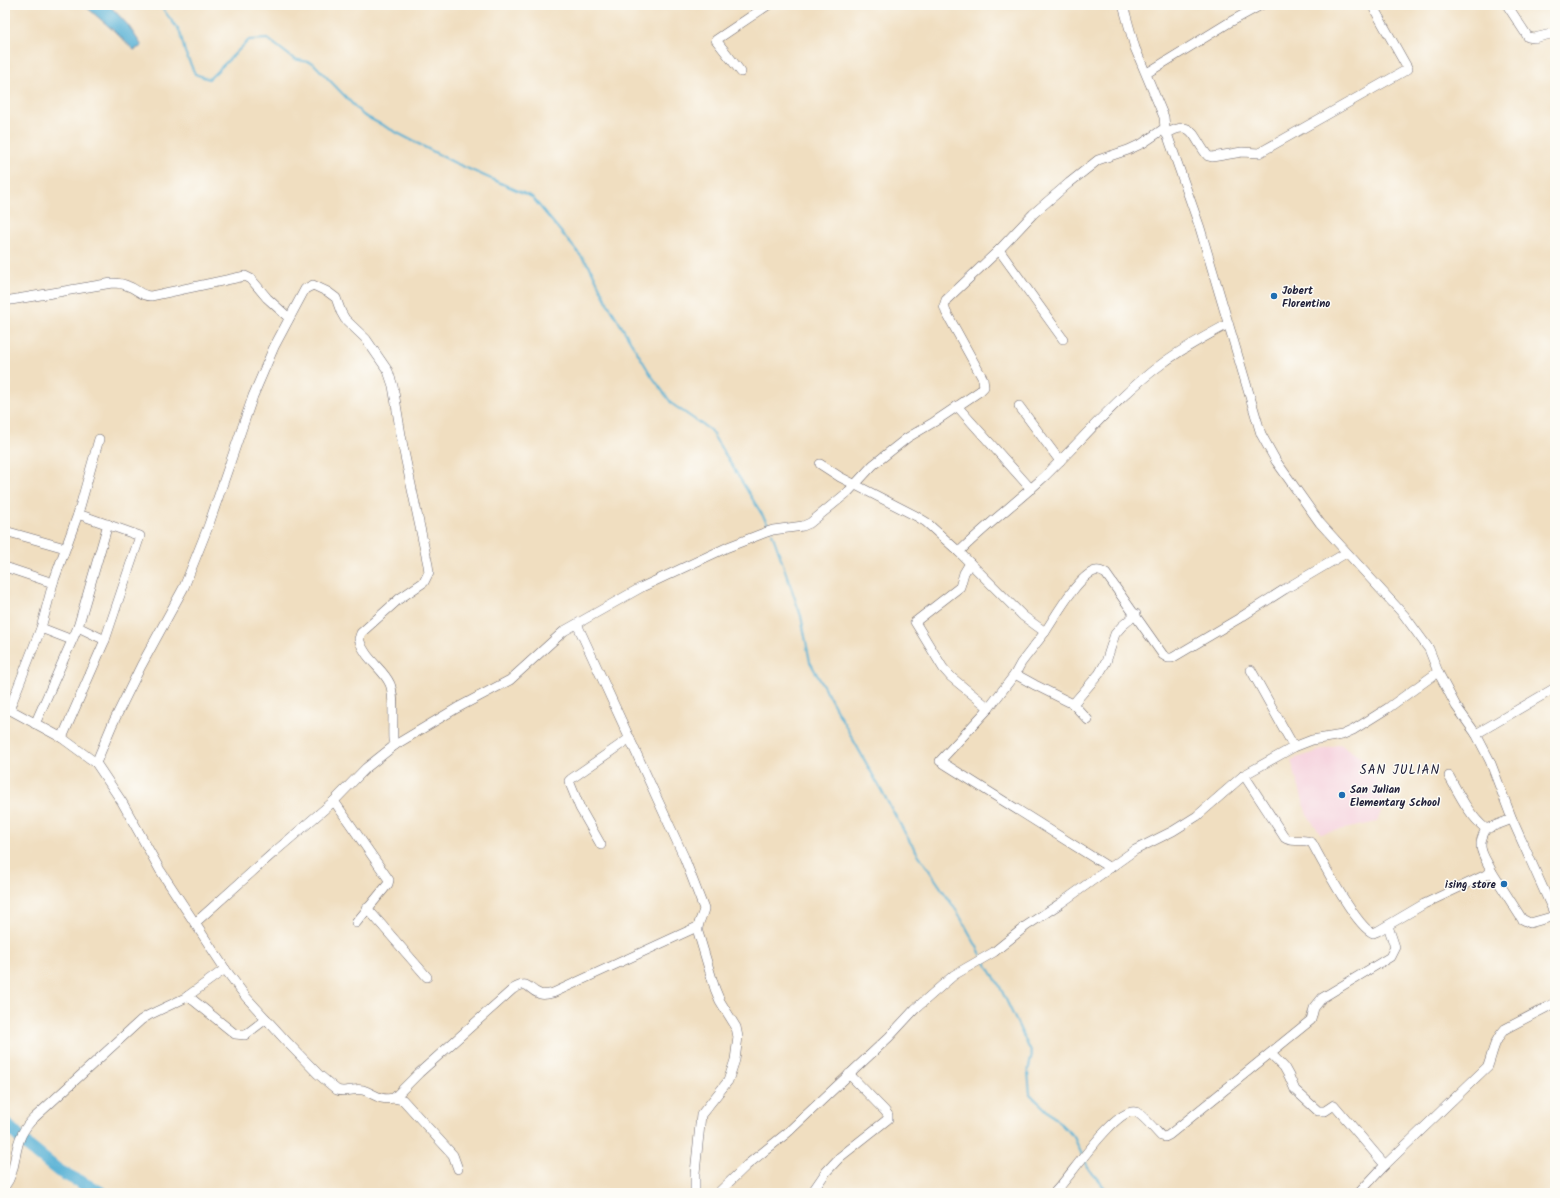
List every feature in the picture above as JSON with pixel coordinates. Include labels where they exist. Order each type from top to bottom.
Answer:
[{"type":"street","points":[[741,72],[716,40],[768,5]]},
{"type":"street","points":[[1123,5],[1135,48],[1147,73],[1164,117],[1166,131],[1200,228],[1261,434],[1276,461],[1320,523],[1404,615],[1429,649],[1438,672],[1456,706],[1476,734],[1490,761],[1512,819],[1555,915],[1530,923],[1522,919],[1492,872],[1479,846],[1482,835],[1486,829],[1512,819]]},
{"type":"street","points":[[1147,73],[1230,22],[1261,5]]},
{"type":"street","points":[[195,923],[334,801],[366,768],[395,746],[457,708],[510,680],[564,631],[642,587],[728,547],[769,531],[803,526],[810,523],[848,492],[873,465],[907,438],[980,391],[984,387],[984,382],[946,312],[944,306],[946,300],[999,250],[1033,214],[1098,160],[1128,150],[1166,131],[1177,128],[1185,128],[1192,132],[1208,156],[1212,158],[1242,152],[1259,153],[1408,69],[1372,5]]},
{"type":"street","points":[[1507,5],[1528,37],[1534,38],[1555,33]]},
{"type":"street","points":[[999,250],[1063,339]]},
{"type":"street","points":[[5,301],[112,283],[129,286],[140,294],[151,296],[245,276],[251,279],[267,298],[289,318]]},
{"type":"street","points":[[96,763],[112,725],[141,666],[184,587],[208,527],[253,396],[274,347],[305,289],[309,286],[318,287],[336,298],[345,319],[366,339],[388,371],[393,386],[403,447],[428,565],[429,572],[424,582],[399,600],[361,633],[359,639],[364,651],[391,685],[393,740],[395,746]]},
{"type":"street","points":[[959,552],[978,533],[1060,461],[1114,404],[1164,362],[1228,324]]},
{"type":"street","points":[[957,406],[1031,488]]},
{"type":"street","points":[[1019,406],[1060,461]]},
{"type":"street","points":[[100,439],[78,514],[53,583],[41,628],[7,708],[62,738],[96,763],[122,802],[160,870],[224,969],[246,997],[318,1074],[337,1090],[345,1092],[360,1090],[381,1099],[394,1098],[403,1100],[453,1155],[458,1169]]},
{"type":"street","points":[[820,464],[840,477],[926,522],[959,552],[1023,616],[1045,632]]},
{"type":"street","points":[[62,738],[106,640],[140,536],[78,514]]},
{"type":"street","points":[[35,724],[78,627],[108,524]]},
{"type":"street","points":[[5,531],[65,548]]},
{"type":"street","points":[[1110,868],[940,761],[989,708],[1015,674],[1021,663],[1045,632],[1068,598],[1088,574],[1096,571],[1102,571],[1106,574],[1136,614],[1163,655],[1168,658],[1172,658],[1346,553]]},
{"type":"street","points":[[970,563],[964,573],[960,587],[915,622],[942,668],[989,708]]},
{"type":"street","points":[[5,567],[53,583]]},
{"type":"street","points":[[1073,704],[1099,674],[1106,662],[1115,634],[1136,614]]},
{"type":"street","points":[[394,1098],[419,1073],[512,989],[520,985],[525,985],[540,994],[553,993],[697,927],[703,916],[704,909],[684,857],[577,624]]},
{"type":"street","points":[[78,627],[106,640]]},
{"type":"street","points":[[41,628],[72,640]]},
{"type":"street","points":[[1251,670],[1294,747]]},
{"type":"street","points":[[718,1193],[747,1165],[787,1133],[888,1037],[915,1009],[954,975],[994,952],[1026,926],[1135,850],[1173,831],[1197,816],[1244,775],[1294,747],[1312,740],[1342,735],[1353,730],[1388,708],[1438,672]]},
{"type":"street","points":[[1015,674],[1073,704],[1088,720]]},
{"type":"street","points":[[1476,734],[1555,688]]},
{"type":"street","points":[[601,845],[580,808],[569,782],[570,779],[630,738]]},
{"type":"street","points":[[1244,775],[1285,838],[1292,841],[1308,840],[1312,843],[1357,917],[1368,932],[1373,933],[1388,926],[1440,896],[1492,872]]},
{"type":"street","points":[[1449,776],[1467,809],[1486,829]]},
{"type":"street","points":[[334,801],[389,880],[388,884],[356,923]]},
{"type":"street","points":[[367,908],[427,978]]},
{"type":"street","points":[[1054,1193],[1117,1118],[1129,1112],[1137,1112],[1161,1136],[1165,1137],[1239,1077],[1271,1054],[1312,1020],[1314,1008],[1322,998],[1390,957],[1395,947],[1388,926]]},
{"type":"street","points":[[694,1193],[694,1173],[701,1116],[728,1081],[735,1060],[738,1037],[736,1027],[720,1001],[715,989],[697,927]]},
{"type":"street","points":[[5,1186],[13,1171],[21,1135],[34,1118],[141,1020],[188,996],[224,969]]},
{"type":"street","points":[[188,996],[235,1034],[240,1036],[245,1035],[266,1019]]},
{"type":"street","points":[[1359,1193],[1385,1165],[1488,1066],[1494,1044],[1499,1035],[1505,1029],[1555,1003]]},
{"type":"street","points":[[1271,1054],[1284,1067],[1290,1076],[1295,1090],[1318,1111],[1325,1111],[1334,1105],[1385,1165]]},
{"type":"street","points":[[813,1191],[826,1172],[840,1157],[888,1119],[886,1111],[849,1074]]},
{"type":"shaded area","name":"San Julian Elementary School","points":[[1340,744],[1363,759],[1381,786],[1384,804],[1377,822],[1321,834],[1307,815],[1291,760]]},
{"type":"water","points":[[84,5],[109,5],[128,25],[142,46],[134,50]]},
{"type":"waterway","points":[[160,5],[180,32],[185,52],[195,74],[209,79],[249,40],[268,39],[294,59],[313,63],[363,115],[453,162],[532,197],[590,267],[608,304],[651,375],[672,404],[710,430],[771,529]]},
{"type":"waterway","points":[[772,533],[801,616],[810,662],[910,842],[958,913],[982,956]]},
{"type":"waterway","points":[[984,960],[999,985],[1032,1054],[1028,1072],[1030,1094],[1074,1137],[1082,1155]]},
{"type":"waterway","points":[[5,1123],[28,1146],[59,1171],[102,1193]]},
{"type":"waterway","points":[[1085,1160],[1088,1168],[1109,1193]]},
{"type":"place","name":"Jobert Florentino","points":[[1274,296]]},
{"type":"place","name":"San Julian Elementary School","points":[[1342,795]]},
{"type":"place","name":"ising store","points":[[1504,884]]},
{"type":"district","name":"SAN JULIAN","points":[[1400,769]]}]
